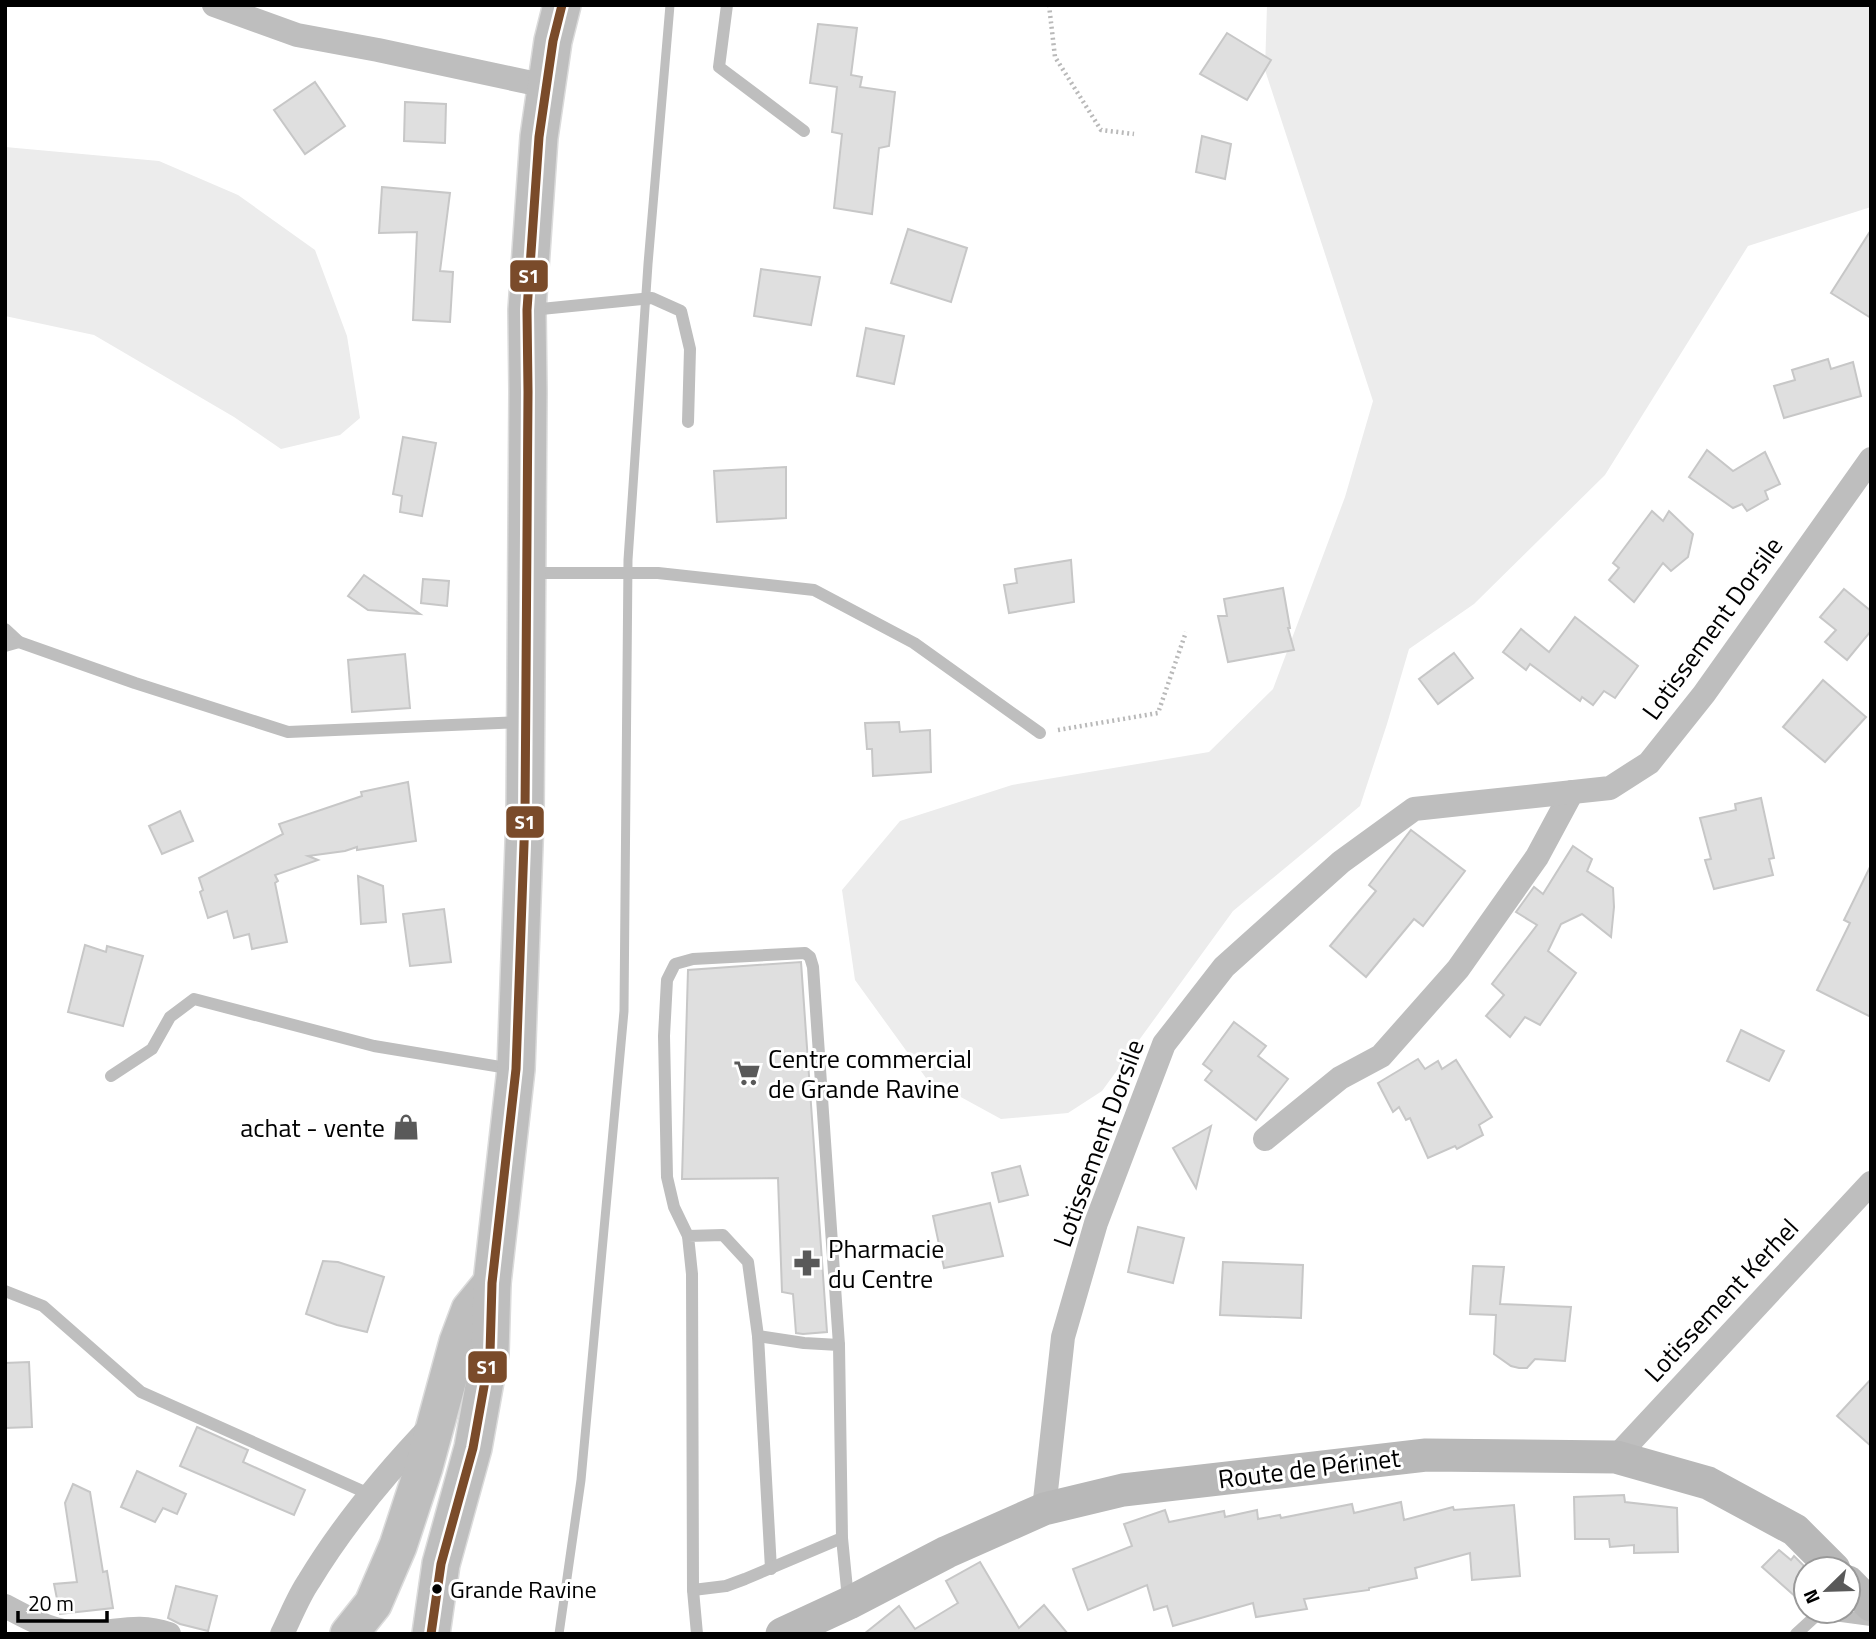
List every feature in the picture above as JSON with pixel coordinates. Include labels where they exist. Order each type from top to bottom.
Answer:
[{"type":"main road","points":[[430,1634],[441,1564],[473,1448],[490,1353],[492,1283],[516,1069],[525,816],[527,310],[539,137],[553,41],[562,5]]},
{"type":"main road","points":[[349,1634],[373,1604],[398,1546],[413,1504],[458,1342],[470,1310],[492,1283]]},
{"type":"main road","name":"Route de Périnet","points":[[782,1634],[947,1552],[1044,1509],[1123,1490],[1426,1455],[1616,1457],[1708,1483],[1795,1530],[1821,1555]]},
{"type":"street","points":[[214,5],[297,36],[378,50],[546,86]]},
{"type":"street","name":"Lotissement Dorsile","points":[[1044,1509],[1063,1337],[1096,1223],[1164,1045],[1224,967],[1341,862],[1414,809],[1610,788],[1649,763],[1704,694],[1871,459]]},
{"type":"street","points":[[1265,1139],[1340,1078],[1381,1056],[1390,1047],[1458,969],[1537,857],[1573,792]]},
{"type":"street","name":"Lotissement Kerhel","points":[[1616,1457],[1871,1183]]},
{"type":"street","points":[[282,1634],[308,1582],[369,1494],[438,1418]]},
{"type":"street","points":[[5,1606],[63,1632],[101,1633],[144,1628],[169,1634]]},
{"type":"lane","points":[[727,5],[719,67],[804,131]]},
{"type":"lane","points":[[527,310],[652,298],[681,311],[690,349],[688,422]]},
{"type":"lane","points":[[526,573],[658,573],[814,590],[914,643],[1040,733]]},
{"type":"lane","points":[[5,629],[19,642],[288,732],[526,722]]},
{"type":"lane","points":[[5,646],[19,642]]},
{"type":"lane","points":[[697,1634],[693,1590],[692,1274],[688,1236],[674,1207],[667,1177],[664,1036],[667,980],[675,964],[693,959],[805,953],[810,957],[813,967],[839,1345],[842,1538],[849,1603]]},
{"type":"lane","points":[[111,1076],[152,1049],[170,1017],[194,999],[374,1046],[516,1069]]},
{"type":"lane","points":[[688,1236],[723,1236],[748,1262],[758,1336],[771,1569]]},
{"type":"lane","points":[[5,1292],[43,1306],[141,1392],[369,1494]]},
{"type":"lane","points":[[758,1336],[839,1345]]},
{"type":"lane","points":[[693,1590],[726,1586],[842,1538]]},
{"type":"lane","points":[[1797,1634],[1819,1613],[1871,1620]]},
{"type":"path","points":[[1049,5],[1055,57],[1101,130],[1134,134]]},
{"type":"path","points":[[1040,733],[1158,713],[1185,632]]},
{"type":"shaded area","points":[[1267,5],[1871,5],[1871,207],[1748,246],[1605,475],[1474,604],[1409,649],[1360,806],[1233,911],[1102,1091],[1068,1113],[1001,1119],[926,1078],[855,980],[842,890],[900,821],[1012,785],[1209,752],[1273,689],[1345,497],[1373,401],[1265,70]]},
{"type":"shaded area","points":[[5,147],[159,161],[238,195],[315,250],[347,336],[360,418],[340,435],[281,449],[234,417],[94,335],[5,316]]},
{"type":"building","points":[[818,24],[857,28],[851,75],[862,77],[860,87],[895,92],[889,146],[879,148],[872,214],[834,208],[842,134],[832,132],[837,87],[810,83]]},
{"type":"building","points":[[1227,33],[1271,60],[1247,100],[1200,74]]},
{"type":"building","points":[[315,82],[345,126],[305,154],[274,110]]},
{"type":"building","points":[[405,102],[446,104],[445,143],[404,141]]},
{"type":"building","points":[[1202,136],[1231,144],[1225,179],[1196,172]]},
{"type":"building","points":[[382,187],[450,193],[440,271],[453,272],[450,322],[413,320],[417,232],[379,233]]},
{"type":"building","points":[[908,229],[967,248],[951,302],[891,283]]},
{"type":"building","points":[[1871,230],[1871,318],[1831,293]]},
{"type":"building","points":[[761,269],[820,277],[811,325],[754,316]]},
{"type":"building","points":[[866,328],[904,336],[894,384],[857,376]]},
{"type":"building","points":[[1828,359],[1831,369],[1853,362],[1861,396],[1784,418],[1774,386],[1795,380],[1792,370]]},
{"type":"building","points":[[403,437],[436,443],[422,516],[400,512],[402,496],[393,494]]},
{"type":"building","points":[[1707,450],[1733,471],[1765,452],[1780,484],[1765,491],[1768,499],[1747,511],[1742,504],[1733,508],[1689,477]]},
{"type":"building","points":[[786,467],[786,518],[717,522],[714,471]]},
{"type":"building","points":[[1652,511],[1663,521],[1669,511],[1693,534],[1688,557],[1671,571],[1663,563],[1634,602],[1609,580],[1619,568],[1613,563]]},
{"type":"building","points":[[1071,560],[1074,602],[1009,613],[1004,585],[1017,583],[1015,569]]},
{"type":"building","points":[[364,575],[420,614],[368,610],[348,596]]},
{"type":"building","points":[[423,579],[449,581],[447,606],[421,603]]},
{"type":"building","points":[[1283,588],[1294,650],[1228,662],[1218,616],[1227,616],[1224,599]]},
{"type":"building","points":[[1844,589],[1871,611],[1871,631],[1847,660],[1825,642],[1836,630],[1820,617]]},
{"type":"building","points":[[1575,617],[1638,666],[1615,698],[1604,691],[1593,705],[1582,697],[1580,701],[1530,664],[1526,670],[1503,652],[1521,629],[1549,652]]},
{"type":"building","points":[[1454,653],[1473,678],[1438,704],[1419,679]]},
{"type":"building","points":[[405,654],[410,708],[352,712],[348,660]]},
{"type":"building","points":[[1823,680],[1866,717],[1825,762],[1783,727]]},
{"type":"building","points":[[899,722],[900,732],[930,730],[931,772],[873,776],[872,749],[867,749],[865,723]]},
{"type":"building","points":[[408,782],[416,841],[357,850],[357,847],[308,856],[318,860],[275,875],[287,942],[252,949],[249,934],[234,938],[227,911],[208,918],[199,878],[283,834],[279,824],[362,796],[361,792]]},
{"type":"building","points":[[1761,798],[1774,858],[1769,859],[1773,875],[1714,889],[1705,860],[1711,859],[1700,818],[1736,810],[1735,804]]},
{"type":"building","points":[[180,811],[193,841],[162,854],[149,826]]},
{"type":"building","points":[[1411,830],[1465,871],[1423,926],[1414,919],[1366,977],[1330,946],[1376,891],[1369,885]]},
{"type":"building","points":[[1573,846],[1592,859],[1587,871],[1613,888],[1611,937],[1582,914],[1561,924],[1548,951],[1576,973],[1540,1025],[1525,1017],[1510,1037],[1486,1016],[1504,995],[1492,984],[1537,925],[1516,912],[1534,887],[1543,894]]},
{"type":"building","points":[[1871,865],[1871,1017],[1817,990],[1850,923],[1844,920]]},
{"type":"building","points":[[358,876],[383,886],[386,922],[361,924]]},
{"type":"building","points":[[444,909],[451,962],[410,966],[403,914]]},
{"type":"building","points":[[85,945],[106,952],[107,946],[143,956],[123,1026],[68,1012]]},
{"type":"building","name":"Centre commercial de Grande Ravine","points":[[801,962],[827,1332],[803,1334],[796,1333],[793,1294],[782,1292],[778,1178],[682,1179],[688,970]]},
{"type":"building","points":[[1234,1022],[1266,1046],[1258,1056],[1288,1079],[1256,1120],[1205,1080],[1212,1071],[1203,1064]]},
{"type":"building","points":[[1741,1030],[1784,1051],[1769,1081],[1727,1061]]},
{"type":"building","points":[[1418,1059],[1425,1069],[1438,1061],[1442,1069],[1456,1060],[1492,1117],[1479,1125],[1483,1135],[1457,1149],[1455,1146],[1428,1158],[1410,1118],[1406,1120],[1399,1107],[1393,1112],[1378,1083]]},
{"type":"building","points":[[1211,1126],[1196,1188],[1173,1148]]},
{"type":"building","points":[[1020,1166],[1028,1195],[999,1202],[992,1173]]},
{"type":"building","points":[[990,1203],[1003,1256],[944,1268],[933,1216]]},
{"type":"building","points":[[1138,1227],[1184,1238],[1173,1283],[1128,1272]]},
{"type":"building","points":[[323,1261],[338,1262],[384,1277],[367,1332],[306,1314]]},
{"type":"building","points":[[1223,1262],[1303,1265],[1301,1318],[1220,1315]]},
{"type":"building","points":[[1473,1266],[1504,1267],[1500,1304],[1571,1307],[1565,1361],[1535,1359],[1527,1368],[1519,1368],[1511,1366],[1494,1354],[1496,1315],[1470,1314]]},
{"type":"building","points":[[29,1362],[32,1427],[5,1428],[5,1363]]},
{"type":"building","points":[[1871,1379],[1871,1446],[1837,1416]]},
{"type":"building","points":[[197,1427],[248,1450],[243,1462],[305,1490],[294,1515],[180,1466]]},
{"type":"building","points":[[137,1471],[186,1494],[177,1514],[163,1508],[155,1522],[121,1507]]},
{"type":"building","points":[[73,1484],[90,1492],[103,1572],[107,1571],[113,1608],[60,1614],[54,1584],[77,1582],[65,1503]]},
{"type":"building","points":[[1624,1495],[1625,1502],[1677,1508],[1678,1552],[1634,1553],[1634,1545],[1610,1547],[1609,1539],[1575,1539],[1574,1497]]},
{"type":"building","points":[[1401,1502],[1404,1520],[1453,1507],[1454,1510],[1514,1505],[1520,1576],[1472,1580],[1470,1553],[1415,1568],[1417,1578],[1369,1590],[1304,1599],[1307,1609],[1256,1617],[1253,1603],[1173,1626],[1167,1606],[1154,1610],[1147,1585],[1088,1610],[1073,1569],[1132,1546],[1124,1524],[1165,1510],[1169,1522],[1224,1511],[1225,1517],[1257,1510],[1258,1519],[1280,1515],[1281,1518],[1352,1504],[1354,1513]]},
{"type":"building","points":[[1779,1550],[1792,1559],[1792,1594],[1762,1567]]},
{"type":"building","points":[[980,1562],[1019,1628],[1044,1605],[1068,1634],[864,1634],[899,1606],[915,1629],[958,1603],[946,1581]]},
{"type":"building","points":[[176,1586],[217,1596],[208,1631],[168,1618]]},
{"type":"waterway","points":[[559,1634],[581,1480],[624,1011],[628,560],[648,264],[670,5]]},
{"type":"transit line","name":"S1","points":[[431,1634],[441,1564],[473,1448],[490,1353],[492,1283],[516,1069],[525,816],[527,310],[539,137],[553,41],[562,5]]},
{"type":"place","name":"Centre commercial de Grande Ravine","points":[[747,1073]]},
{"type":"place","name":"achat - vente","points":[[406,1127]]},
{"type":"place","name":"Pharmacie du Centre","points":[[807,1263]]},
{"type":"place","name":"Grande Ravine","points":[[437,1589]]}]
